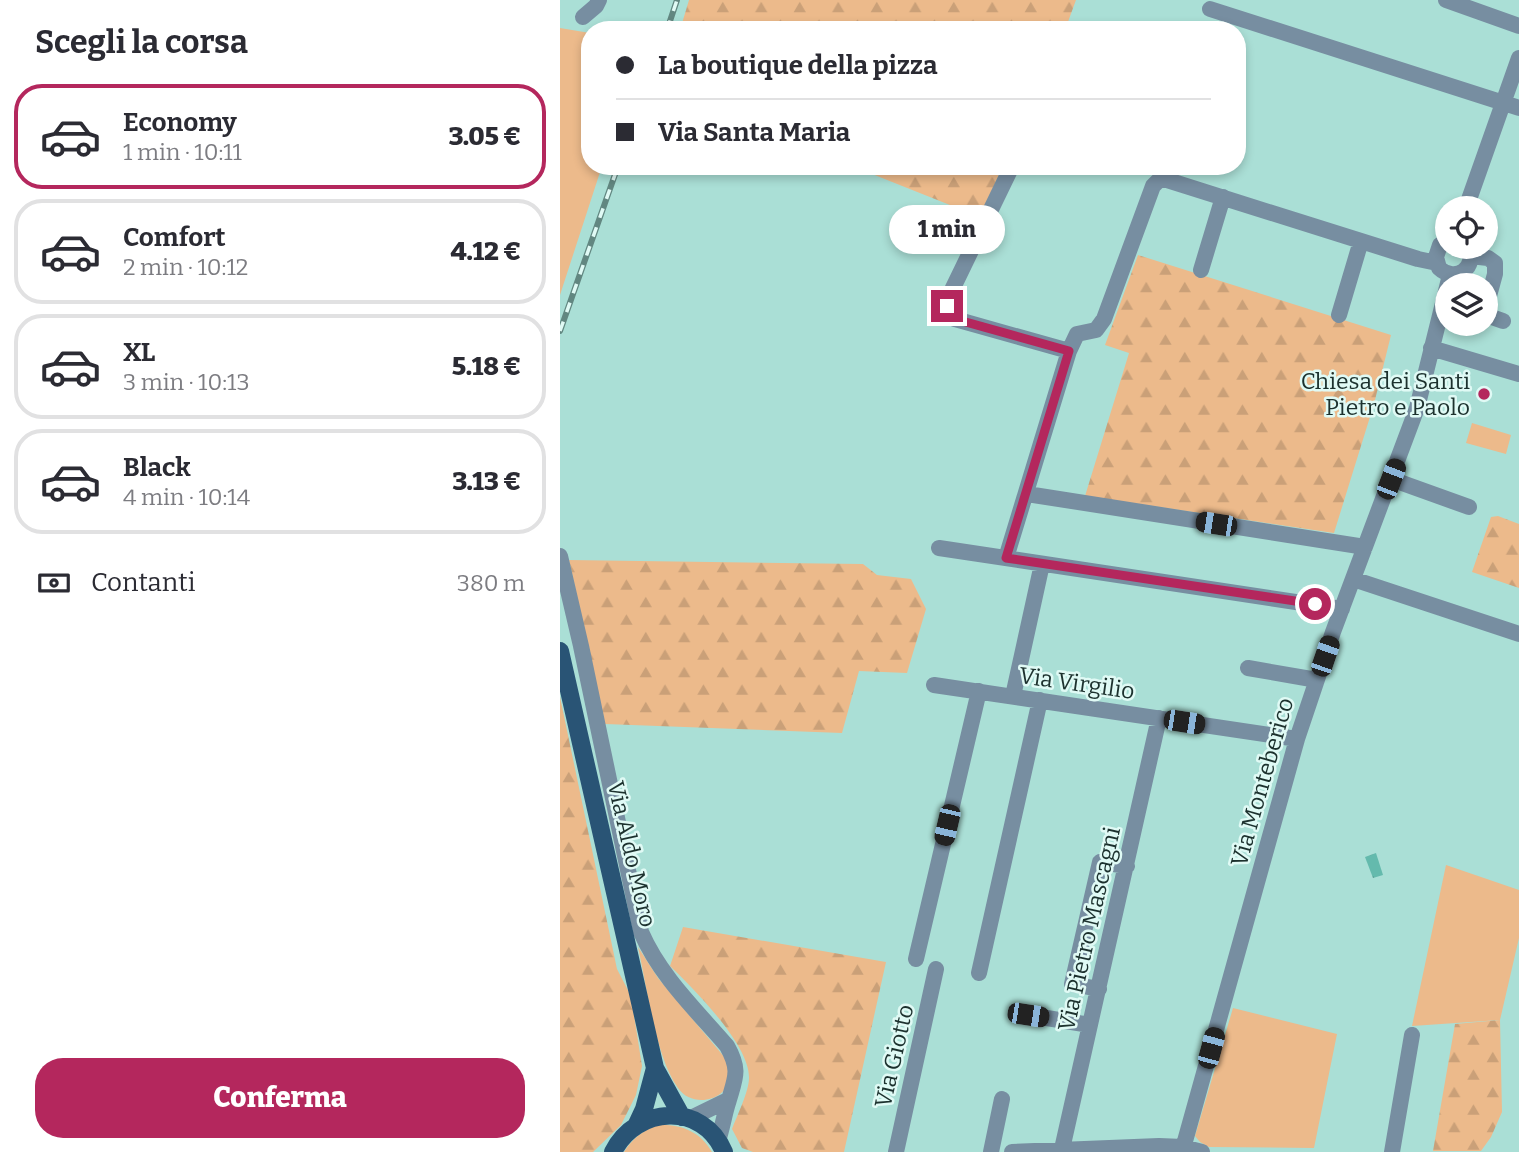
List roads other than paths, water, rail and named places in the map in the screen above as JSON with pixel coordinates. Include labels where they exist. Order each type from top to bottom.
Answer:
[{"type":"main road","name":"Via Aldo Moro","points":[[560,651],[655,1068],[685,1118]]},
{"type":"main road","name":"Via Aldo Moro","points":[[637,1124],[655,1068]]},
{"type":"main road","points":[[612,1151],[637,1124],[659,1116],[685,1118],[710,1132],[724,1148]]},
{"type":"street","points":[[1446,0],[1519,26]]},
{"type":"street","points":[[1210,9],[1519,108]]},
{"type":"street","points":[[1470,196],[1519,58]]},
{"type":"street","points":[[1008,175],[951,292],[947,312],[955,319],[1069,351]]},
{"type":"street","points":[[1006,558],[1069,351],[1077,334],[1096,330],[1104,319],[1157,181],[1173,181],[1437,263]]},
{"type":"street","points":[[1201,270],[1223,197]]},
{"type":"street","points":[[1339,315],[1361,241]]},
{"type":"street","points":[[1437,259],[1439,268],[1447,273]]},
{"type":"street","points":[[1459,273],[1469,265],[1469,259]]},
{"type":"street","points":[[1498,319],[1503,321]]},
{"type":"street","name":"Via Monteberico","points":[[1183,1150],[1297,739],[1342,608],[1417,408],[1435,333]]},
{"type":"street","points":[[1431,348],[1519,374]]},
{"type":"street","points":[[1391,479],[1469,507]]},
{"type":"street","points":[[1027,494],[1365,547]]},
{"type":"street","points":[[939,548],[1342,608]]},
{"type":"street","points":[[560,556],[641,932],[663,973],[731,1052],[737,1073],[729,1100],[724,1148]]},
{"type":"street","points":[[1013,696],[1042,564]]},
{"type":"street","points":[[1353,579],[1519,635]]},
{"type":"street","points":[[1248,668],[1317,680]]},
{"type":"street","name":"Via Virgilio","points":[[934,685],[1297,739]]},
{"type":"street","points":[[916,959],[979,691]]},
{"type":"street","points":[[979,973],[1040,701]]},
{"type":"street","name":"Via Pietro Mascagni","points":[[1057,1150],[1099,989],[1159,718]]},
{"type":"street","points":[[1099,989],[1072,984],[1100,862],[1127,866]]},
{"type":"street","name":"Via Giotto","points":[[896,1152],[936,969]]},
{"type":"street","points":[[1028,1015],[1090,1025]]},
{"type":"street","points":[[1392,1152],[1412,1035]]},
{"type":"street","points":[[991,1152],[1002,1099]]},
{"type":"street","points":[[685,1118],[729,1100]]},
{"type":"street","points":[[1012,1152],[1202,1152]]},
{"type":"water","points":[[1376,853],[1383,875],[1373,878],[1365,857]]},
{"type":"railway","points":[[670,21],[677,0]]},
{"type":"railway","points":[[560,331],[615,175]]},
{"type":"place","name":"Chiesa dei Santi Pietro e Paolo","points":[[1484,394]]}]
